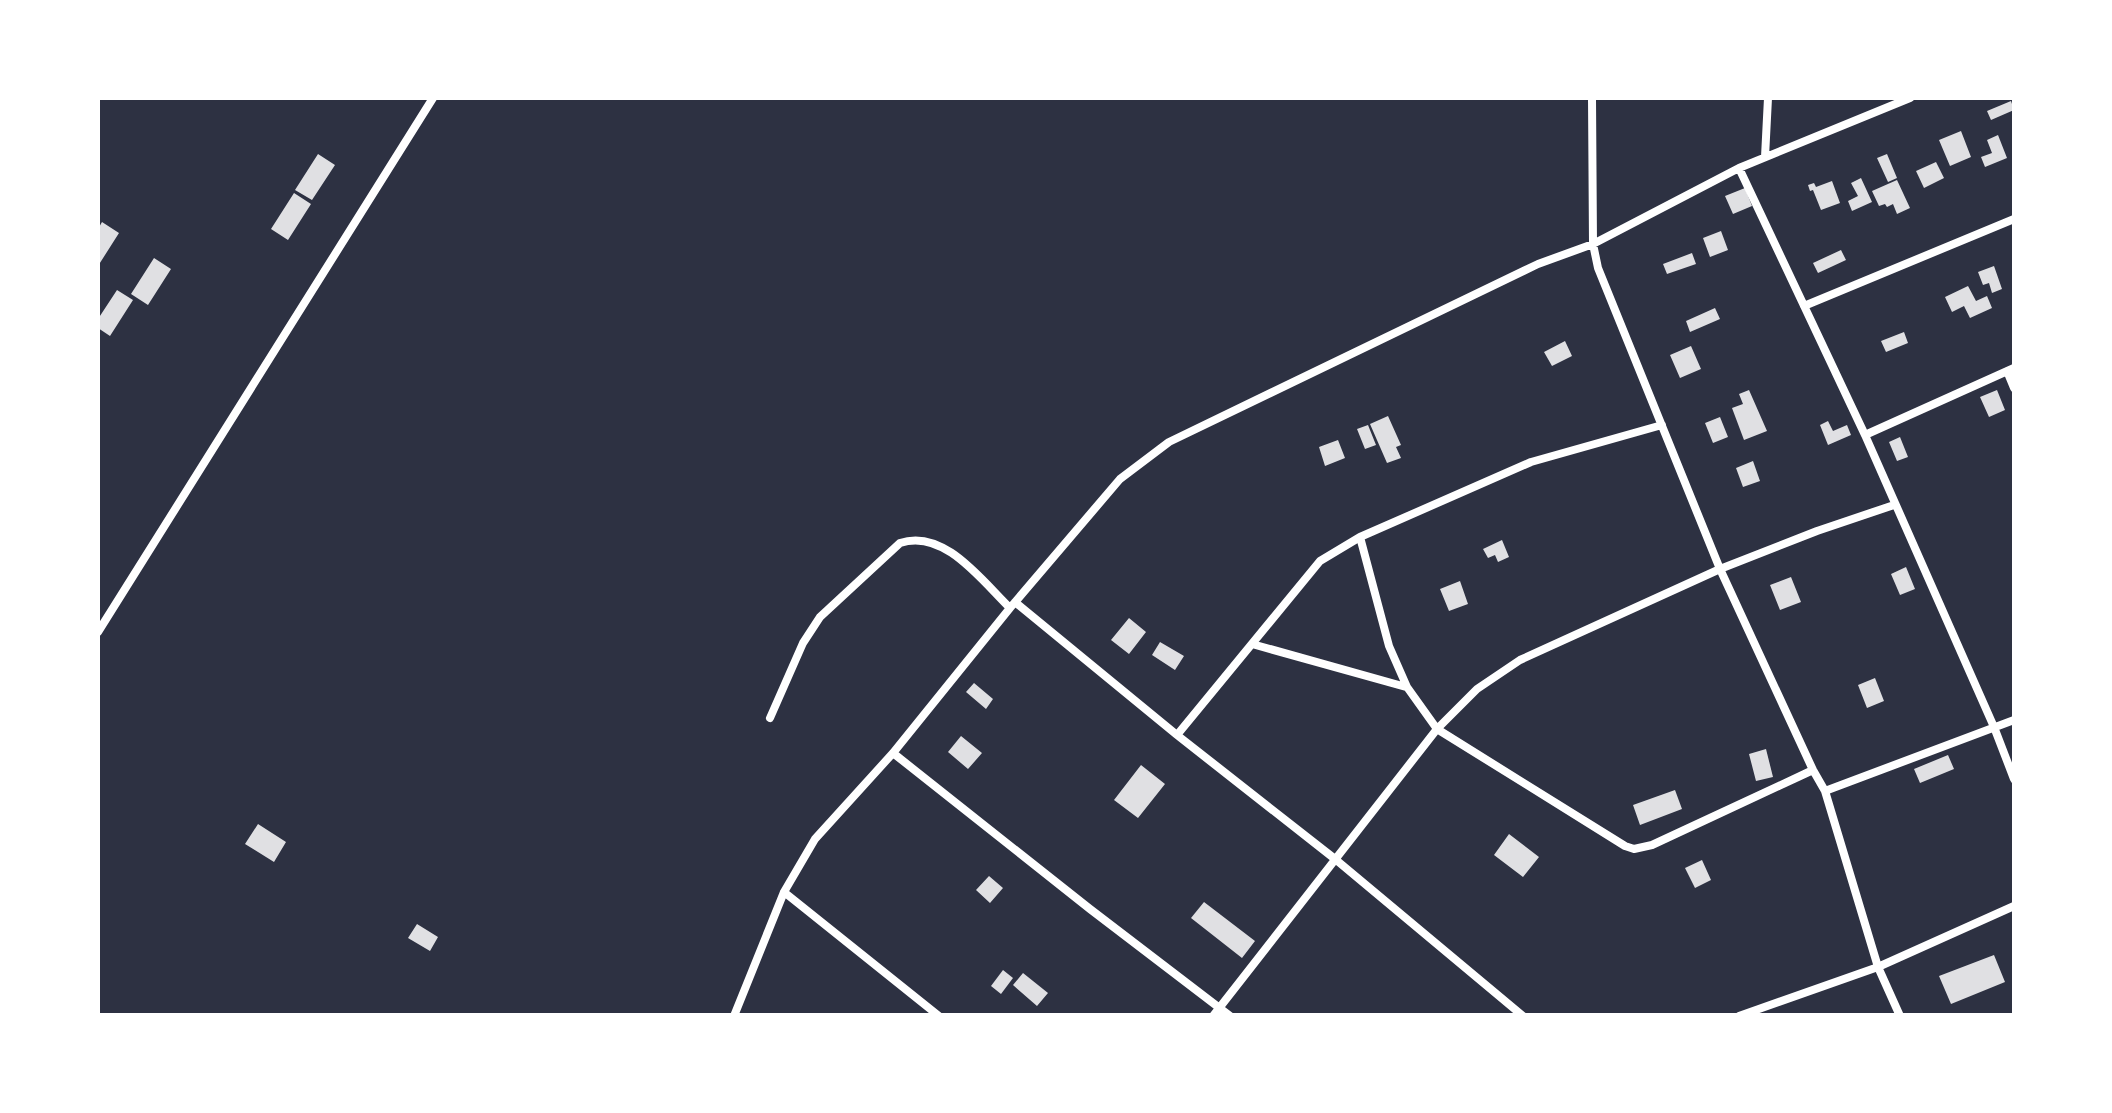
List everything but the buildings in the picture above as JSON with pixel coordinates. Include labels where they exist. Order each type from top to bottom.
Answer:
[{"type":"street","points":[[98,632],[434,98]]},
{"type":"street","points":[[1592,98],[1593,244],[1598,268],[1720,569],[1825,791],[1878,967],[1900,1016]]},
{"type":"street","points":[[1765,158],[1768,98]]},
{"type":"street","points":[[734,1016],[784,892],[815,839],[893,753],[1120,479],[1170,442],[1538,264],[1593,244],[1739,168],[1910,98]]},
{"type":"street","points":[[1739,168],[1865,435],[2014,779]]},
{"type":"street","points":[[1804,306],[2014,219]]},
{"type":"street","points":[[1865,435],[2011,369],[2014,388]]},
{"type":"street","points":[[1177,735],[1320,562],[1360,537],[1531,462],[1662,425]]},
{"type":"street","points":[[1212,1016],[1437,728],[1476,688],[1520,660],[1720,569],[1894,504]]},
{"type":"street","points":[[1360,537],[1389,646],[1406,688],[1437,728],[1608,837],[1634,849],[1652,845],[1813,770]]},
{"type":"street","points":[[770,718],[803,643],[820,617],[900,543],[911,539],[938,545],[1336,858],[1523,1016]]},
{"type":"street","points":[[1252,644],[1406,688]]},
{"type":"street","points":[[1825,791],[2014,720]]},
{"type":"street","points":[[893,753],[1230,1016]]},
{"type":"street","points":[[784,892],[940,1016]]},
{"type":"street","points":[[1739,1016],[1878,967],[2014,906]]}]
